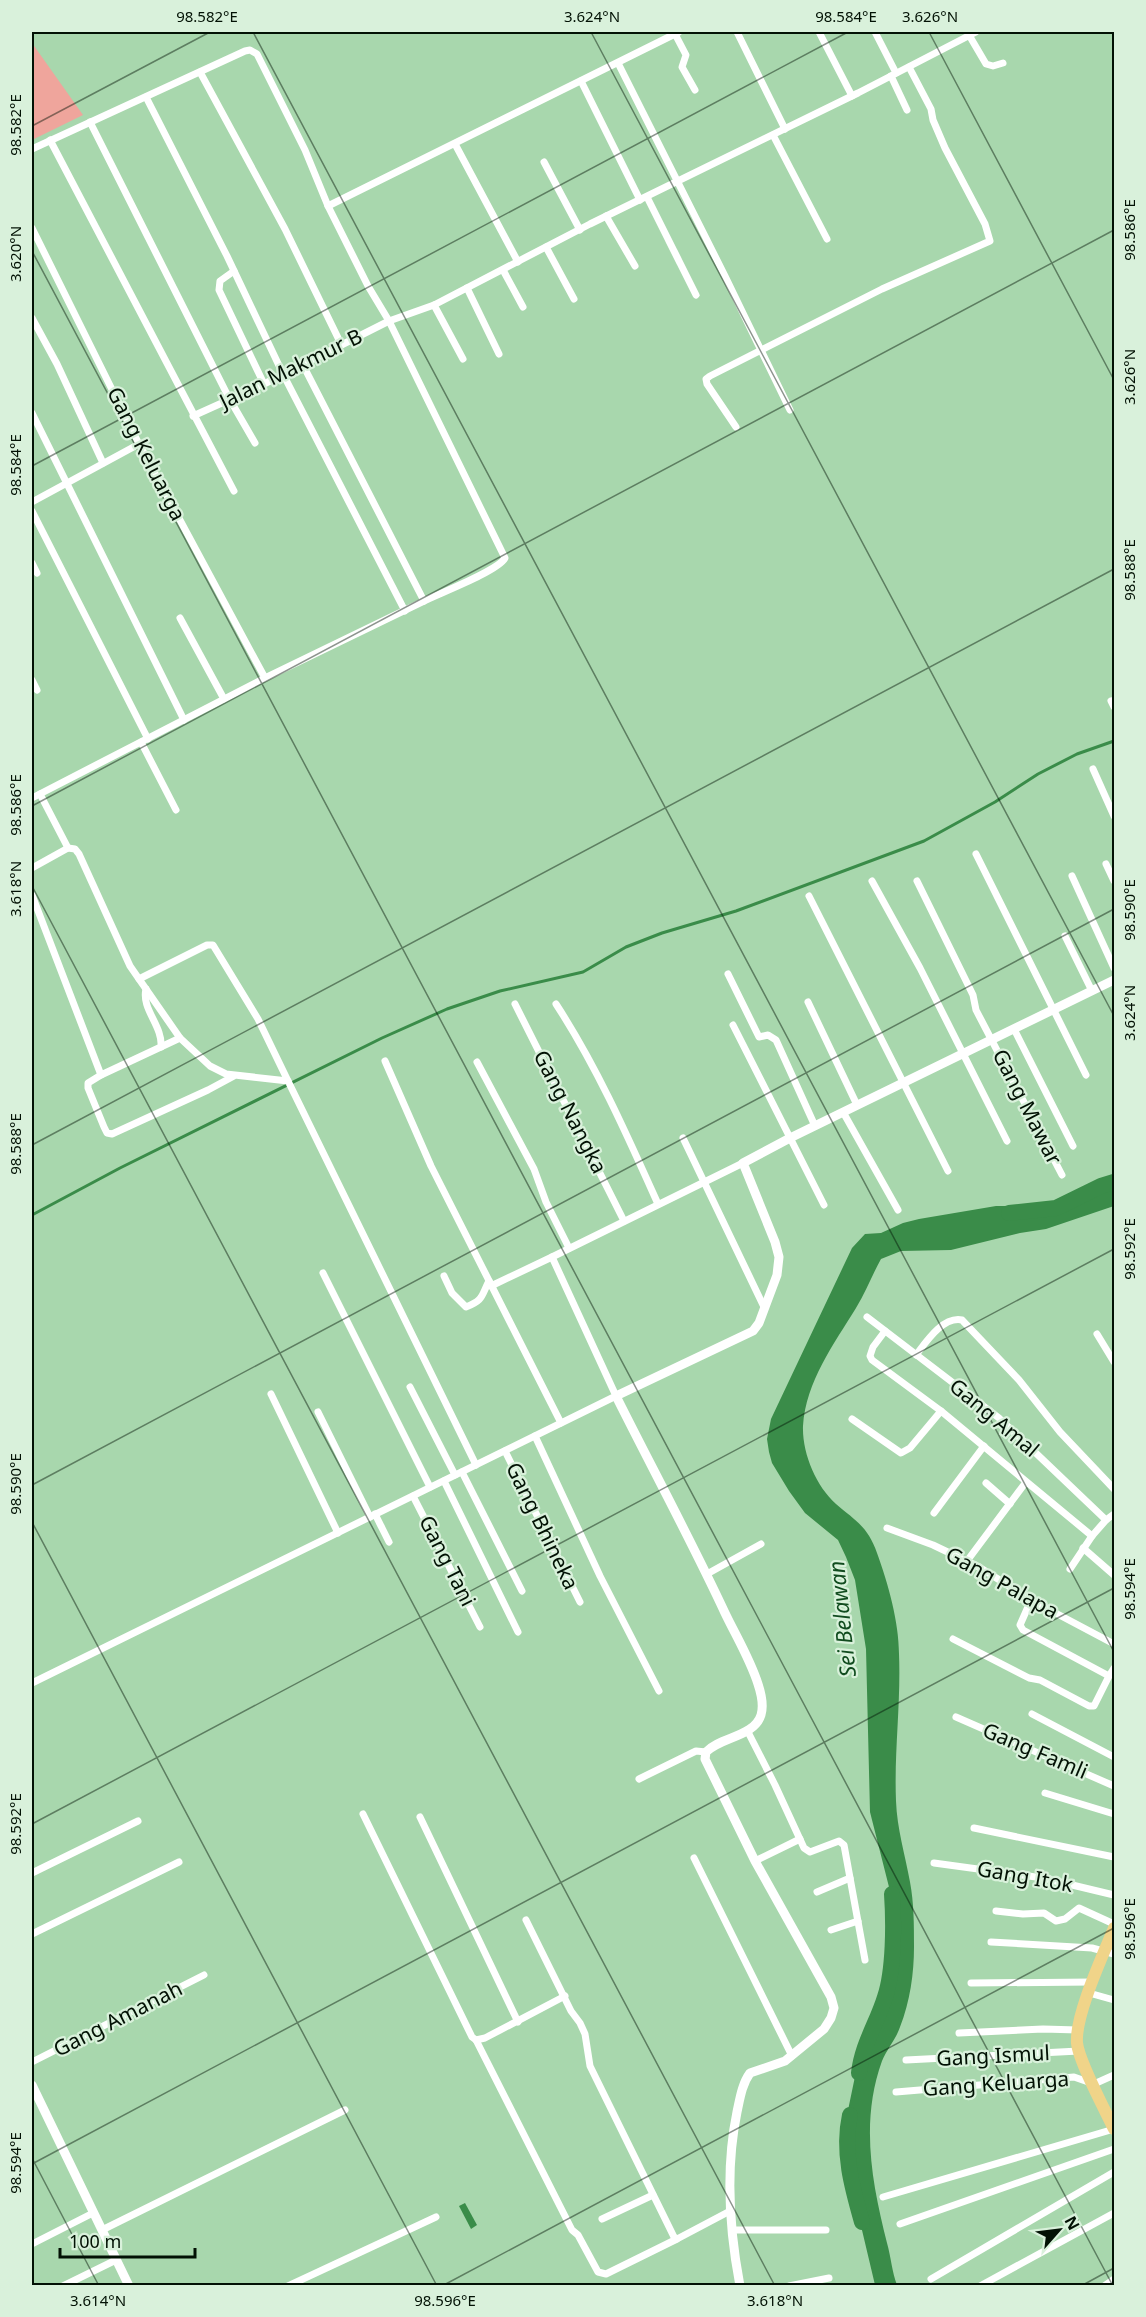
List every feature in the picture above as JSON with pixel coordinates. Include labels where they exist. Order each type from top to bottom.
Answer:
[{"type":"main road","points":[[1114,1926],[1110,1953],[1090,1987],[1078,2030],[1079,2051],[1114,2125]]},
{"type":"street","points":[[737,32],[785,129]]},
{"type":"street","points":[[819,32],[852,96]]},
{"type":"street","points":[[875,32],[908,110]]},
{"type":"street","points":[[953,32],[957,41]]},
{"type":"street","points":[[328,206],[677,33],[686,55],[682,67],[695,90]]},
{"type":"street","points":[[973,33],[986,64],[993,66],[1003,63]]},
{"type":"street","name":"Jalan Makmur B","points":[[193,416],[264,384],[389,321],[434,306],[606,216],[852,96],[973,33]]},
{"type":"street","points":[[32,149],[245,51],[250,50],[256,54],[305,150],[328,206],[368,286],[389,321],[505,558],[488,571],[265,678],[32,798]]},
{"type":"street","points":[[618,63],[790,410]]},
{"type":"street","points":[[736,427],[706,380],[914,274],[990,241],[985,224],[945,148],[933,120],[931,109],[909,66]]},
{"type":"street","points":[[200,72],[285,229],[341,344]]},
{"type":"street","points":[[581,81],[696,295]]},
{"type":"street","points":[[146,97],[405,611]]},
{"type":"street","points":[[90,122],[229,398],[255,443]]},
{"type":"street","points":[[773,135],[827,239]]},
{"type":"street","points":[[50,140],[234,491]]},
{"type":"street","points":[[456,144],[518,262]]},
{"type":"street","points":[[544,162],[580,230]]},
{"type":"street","points":[[606,216],[635,266]]},
{"type":"street","name":"Gang Keluarga","points":[[32,228],[139,444],[265,678]]},
{"type":"street","points":[[546,247],[574,300]]},
{"type":"street","points":[[503,270],[523,307]]},
{"type":"street","points":[[234,271],[220,281],[219,290],[264,384]]},
{"type":"street","points":[[467,288],[500,354]]},
{"type":"street","points":[[434,306],[463,359]]},
{"type":"street","points":[[32,318],[57,364],[103,463]]},
{"type":"street","points":[[303,365],[424,601]]},
{"type":"street","points":[[32,413],[184,720]]},
{"type":"street","points":[[32,501],[139,444]]},
{"type":"street","points":[[32,511],[176,810]]},
{"type":"street","points":[[32,563],[37,573]]},
{"type":"street","points":[[180,618],[224,699]]},
{"type":"street","points":[[32,680],[36,690]]},
{"type":"street","points":[[1093,769],[1114,816]]},
{"type":"street","points":[[40,794],[68,848]]},
{"type":"street","points":[[32,868],[68,848],[75,849],[80,854],[119,942],[139,980],[171,1022],[180,1038],[210,1066],[234,1076],[289,1082]]},
{"type":"street","points":[[976,854],[1086,1075]]},
{"type":"street","points":[[1106,864],[1114,881]]},
{"type":"street","points":[[1072,876],[1114,968]]},
{"type":"street","points":[[872,881],[920,968],[1007,1141]]},
{"type":"street","name":"Gang Mawar","points":[[917,881],[973,995],[975,1006],[1062,1175]]},
{"type":"street","points":[[32,895],[101,1075]]},
{"type":"street","points":[[809,896],[948,1170]]},
{"type":"street","points":[[1065,936],[1092,991]]},
{"type":"street","points":[[139,980],[207,945],[213,945],[258,1019],[476,1465]]},
{"type":"street","points":[[728,974],[759,1037],[768,1035],[776,1040],[815,1126]]},
{"type":"street","points":[[444,1276],[452,1293],[466,1307],[480,1300],[490,1283],[552,1257],[1114,980]]},
{"type":"street","points":[[146,989],[145,1000],[162,1041],[161,1047]]},
{"type":"street","points":[[808,1002],[857,1105]]},
{"type":"street","name":"Gang Nangka","points":[[515,1004],[624,1221]]},
{"type":"street","points":[[556,1004],[586,1051],[615,1108],[658,1204]]},
{"type":"street","points":[[733,1025],[824,1204]]},
{"type":"street","points":[[1014,1029],[1073,1146]]},
{"type":"street","points":[[180,1038],[88,1083],[107,1133],[112,1134],[234,1076]]},
{"type":"street","points":[[385,1061],[431,1166],[561,1423]]},
{"type":"street","points":[[477,1062],[534,1169],[546,1202],[569,1248]]},
{"type":"street","points":[[843,1112],[898,1210]]},
{"type":"street","points":[[683,1138],[764,1307]]},
{"type":"street","points":[[32,1683],[615,1396],[753,1331],[759,1323],[777,1275],[779,1257],[743,1163]]},
{"type":"street","points":[[552,1257],[615,1396],[707,1574],[757,1682],[762,1713],[758,1722],[747,1730],[711,1747],[706,1752],[707,1766],[755,1861],[831,1997],[834,2008],[824,2029],[792,2056],[774,2066],[761,2067],[750,2073],[746,2079],[734,2126],[729,2163],[730,2211],[740,2286]]},
{"type":"street","points":[[323,1273],[430,1487]]},
{"type":"street","name":"Gang Amal","points":[[867,1317],[999,1418],[1106,1520]]},
{"type":"street","points":[[916,1354],[933,1334],[953,1320],[962,1320],[1019,1380],[1060,1432],[1114,1489]]},
{"type":"street","points":[[885,1331],[871,1352],[870,1358],[941,1411],[1092,1536]]},
{"type":"street","points":[[1097,1334],[1114,1362]]},
{"type":"street","points":[[410,1387],[522,1591]]},
{"type":"street","points":[[271,1394],[338,1533]]},
{"type":"street","points":[[852,1419],[901,1453],[910,1448],[941,1411]]},
{"type":"street","points":[[318,1412],[389,1542]]},
{"type":"street","points":[[535,1436],[600,1576],[659,1691]]},
{"type":"street","points":[[934,1513],[984,1446]]},
{"type":"street","name":"Gang Bhineka","points":[[505,1451],[580,1602]]},
{"type":"street","points":[[444,1481],[518,1632]]},
{"type":"street","points":[[968,1562],[1026,1482]]},
{"type":"street","points":[[986,1484],[1010,1504]]},
{"type":"street","name":"Gang Tani","points":[[413,1496],[480,1627]]},
{"type":"street","points":[[1070,1569],[1092,1536],[1114,1514]]},
{"type":"street","name":"Gang Palapa","points":[[887,1528],[968,1562],[1031,1600],[1114,1644]]},
{"type":"street","points":[[707,1574],[761,1544]]},
{"type":"street","points":[[1083,1548],[1114,1575]]},
{"type":"street","points":[[1031,1600],[1020,1621],[1023,1630],[1109,1676]]},
{"type":"street","points":[[953,1639],[1089,1706],[1094,1706],[1096,1703],[1114,1668]]},
{"type":"street","points":[[1032,1714],[1114,1757]]},
{"type":"street","name":"Gang Famli","points":[[956,1717],[1114,1785]]},
{"type":"street","points":[[747,1730],[804,1848],[810,1852],[839,1841],[844,1845],[865,1960]]},
{"type":"street","points":[[639,1779],[696,1751],[706,1752]]},
{"type":"street","points":[[1045,1793],[1114,1814]]},
{"type":"street","points":[[363,1814],[472,2037],[476,2040],[572,2230],[578,2235],[598,2272],[606,2274],[730,2211]]},
{"type":"street","points":[[420,1817],[518,2022]]},
{"type":"street","points":[[32,1873],[138,1821]]},
{"type":"street","points":[[974,1828],[1114,1857]]},
{"type":"street","points":[[755,1861],[800,1839]]},
{"type":"street","points":[[694,1858],[792,2056]]},
{"type":"street","points":[[32,1934],[179,1863]]},
{"type":"street","name":"Gang Itok","points":[[934,1863],[1043,1878],[1114,1895]]},
{"type":"street","points":[[816,1892],[850,1878]]},
{"type":"street","points":[[996,1911],[1023,1914],[1044,1913],[1056,1921],[1065,1919],[1079,1908],[1114,1926]]},
{"type":"street","points":[[526,1920],[585,2034],[590,2066],[677,2239]]},
{"type":"street","points":[[831,1930],[858,1921]]},
{"type":"street","points":[[991,1942],[1092,1948],[1110,1953]]},
{"type":"street","name":"Gang Amanah","points":[[32,2062],[204,1975]]},
{"type":"street","points":[[972,1983],[1090,1987],[1114,2001]]},
{"type":"street","points":[[476,2040],[518,2022],[565,1996]]},
{"type":"street","points":[[959,2033],[1078,2030]]},
{"type":"street","name":"Gang Ismul","points":[[906,2060],[1079,2051]]},
{"type":"street","points":[[1094,2084],[1114,2075]]},
{"type":"street","name":"Gang Keluarga","points":[[896,2092],[1074,2077],[1094,2084]]},
{"type":"street","points":[[32,2085],[129,2286]]},
{"type":"street","points":[[102,2230],[345,2110]]},
{"type":"street","points":[[883,2197],[1114,2125]]},
{"type":"street","points":[[900,2224],[1114,2149]]},
{"type":"street","points":[[931,2279],[1114,2172]]},
{"type":"street","points":[[602,2219],[653,2195]]},
{"type":"street","points":[[32,2244],[93,2213]]},
{"type":"street","points":[[980,2286],[1114,2213]]},
{"type":"street","points":[[288,2286],[436,2217]]},
{"type":"street","points":[[732,2230],[826,2230]]},
{"type":"street","points":[[63,2286],[116,2260]]},
{"type":"street","points":[[789,2286],[828,2278]]},
{"type":"street","points":[[1104,2286],[1114,2279]]},
{"type":"shaded area","points":[[32,43],[83,115],[32,140]]},
{"type":"shaded area","name":"Sei Belawan","points":[[1114,1179],[1114,1206],[1046,1229],[951,1250],[901,1251],[881,1259],[860,1302],[822,1364],[805,1409],[803,1436],[812,1468],[829,1497],[861,1525],[870,1537],[889,1590],[899,1642],[896,1801],[912,1898],[914,1957],[906,2008],[898,2031],[882,2061],[871,2107],[873,2175],[897,2285],[875,2285],[857,2209],[847,2140],[847,2115],[858,2062],[881,2015],[897,1947],[889,1887],[870,1812],[866,1649],[855,1580],[846,1557],[838,1540],[805,1513],[772,1463],[767,1439],[771,1419],[852,1248],[865,1234],[881,1233],[919,1219],[996,1206],[1009,1206],[1035,1212],[1048,1211]]},
{"type":"shaded area","points":[[465,2203],[477,2225],[471,2229],[459,2206]]},
{"type":"waterway","points":[[32,1215],[120,1168],[382,1038],[447,1009],[500,991],[583,972],[626,947],[662,933],[736,911],[924,841],[995,802],[1038,774],[1077,754],[1114,741]]},
{"type":"waterway","name":"Sei Belawan","points":[[1009,1213],[1056,1208],[1114,1182]]},
{"type":"waterway","name":"Sei Belawan","points":[[859,2073],[863,2053],[888,1986],[893,1946],[892,1894]]},
{"type":"waterway","name":"Sei Belawan","points":[[850,2115],[848,2156],[862,2222]]}]
